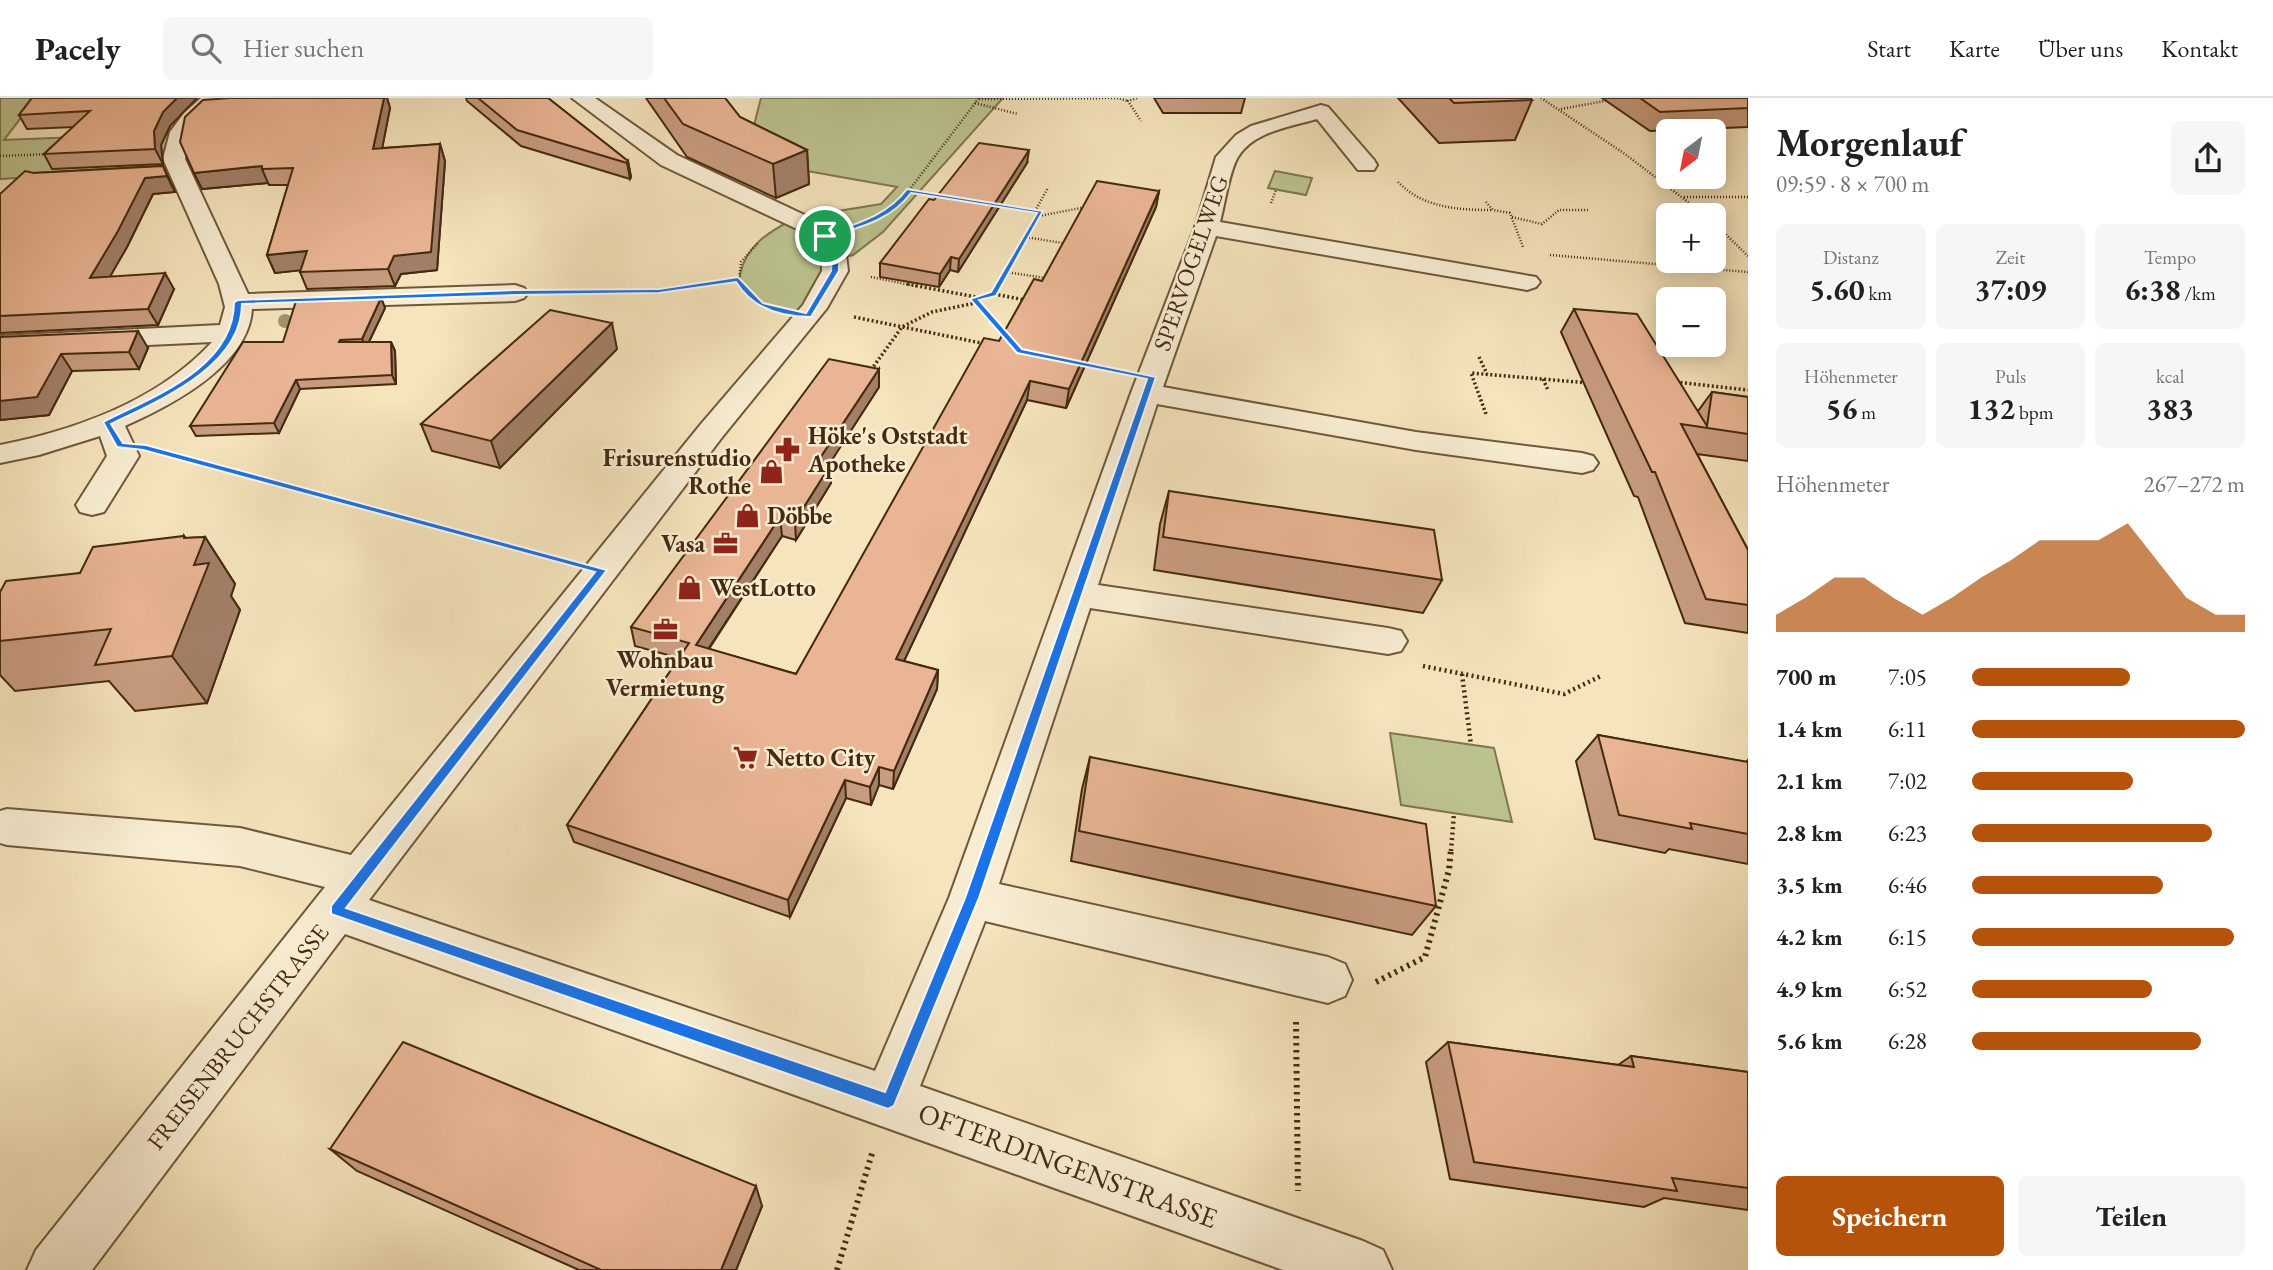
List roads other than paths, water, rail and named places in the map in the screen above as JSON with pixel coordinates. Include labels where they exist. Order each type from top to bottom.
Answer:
[{"type":"street","points":[[0,454],[61,439],[113,434],[205,367],[222,350],[238,316],[238,302],[180,172],[173,149],[178,133],[193,114],[214,98]]},
{"type":"street","name":"FREISENBRUCHSTRASSE","points":[[56,1270],[601,570],[712,430],[811,312],[835,271],[836,257],[825,236],[795,217],[727,189],[669,160],[582,98]]},
{"type":"street","name":"SPERVOGELWEG","points":[[888,1101],[972,898],[1149,385],[1207,227],[1227,157],[1234,146],[1258,130],[1321,111],[1366,165]]},
{"type":"street","points":[[153,173],[180,172]]},
{"type":"street","points":[[1207,227],[1527,282]]},
{"type":"street","points":[[238,302],[515,293]]},
{"type":"street","points":[[0,344],[231,333]]},
{"type":"street","points":[[1149,385],[1416,441],[1582,463]]},
{"type":"street","points":[[92,505],[122,456],[113,434]]},
{"type":"street","points":[[1077,594],[1388,640]]},
{"type":"street","name":"OFTERDINGENSTRASSE","points":[[7,827],[240,847],[348,893],[888,1101],[1363,1270]]},
{"type":"street","points":[[972,898],[1312,976]]},
{"type":"place","name":"Höke's Oststadt Apotheke","points":[[788,450]]},
{"type":"place","name":"Frisurenstudio Rothe","points":[[771,472]]},
{"type":"place","name":"Döbbe","points":[[747,516]]},
{"type":"place","name":"Vasa","points":[[725,544]]},
{"type":"place","name":"WestLotto","points":[[690,588]]},
{"type":"place","name":"Wohnbau Vermietung","points":[[665,629]]},
{"type":"place","name":"Netto City","points":[[746,758]]}]
